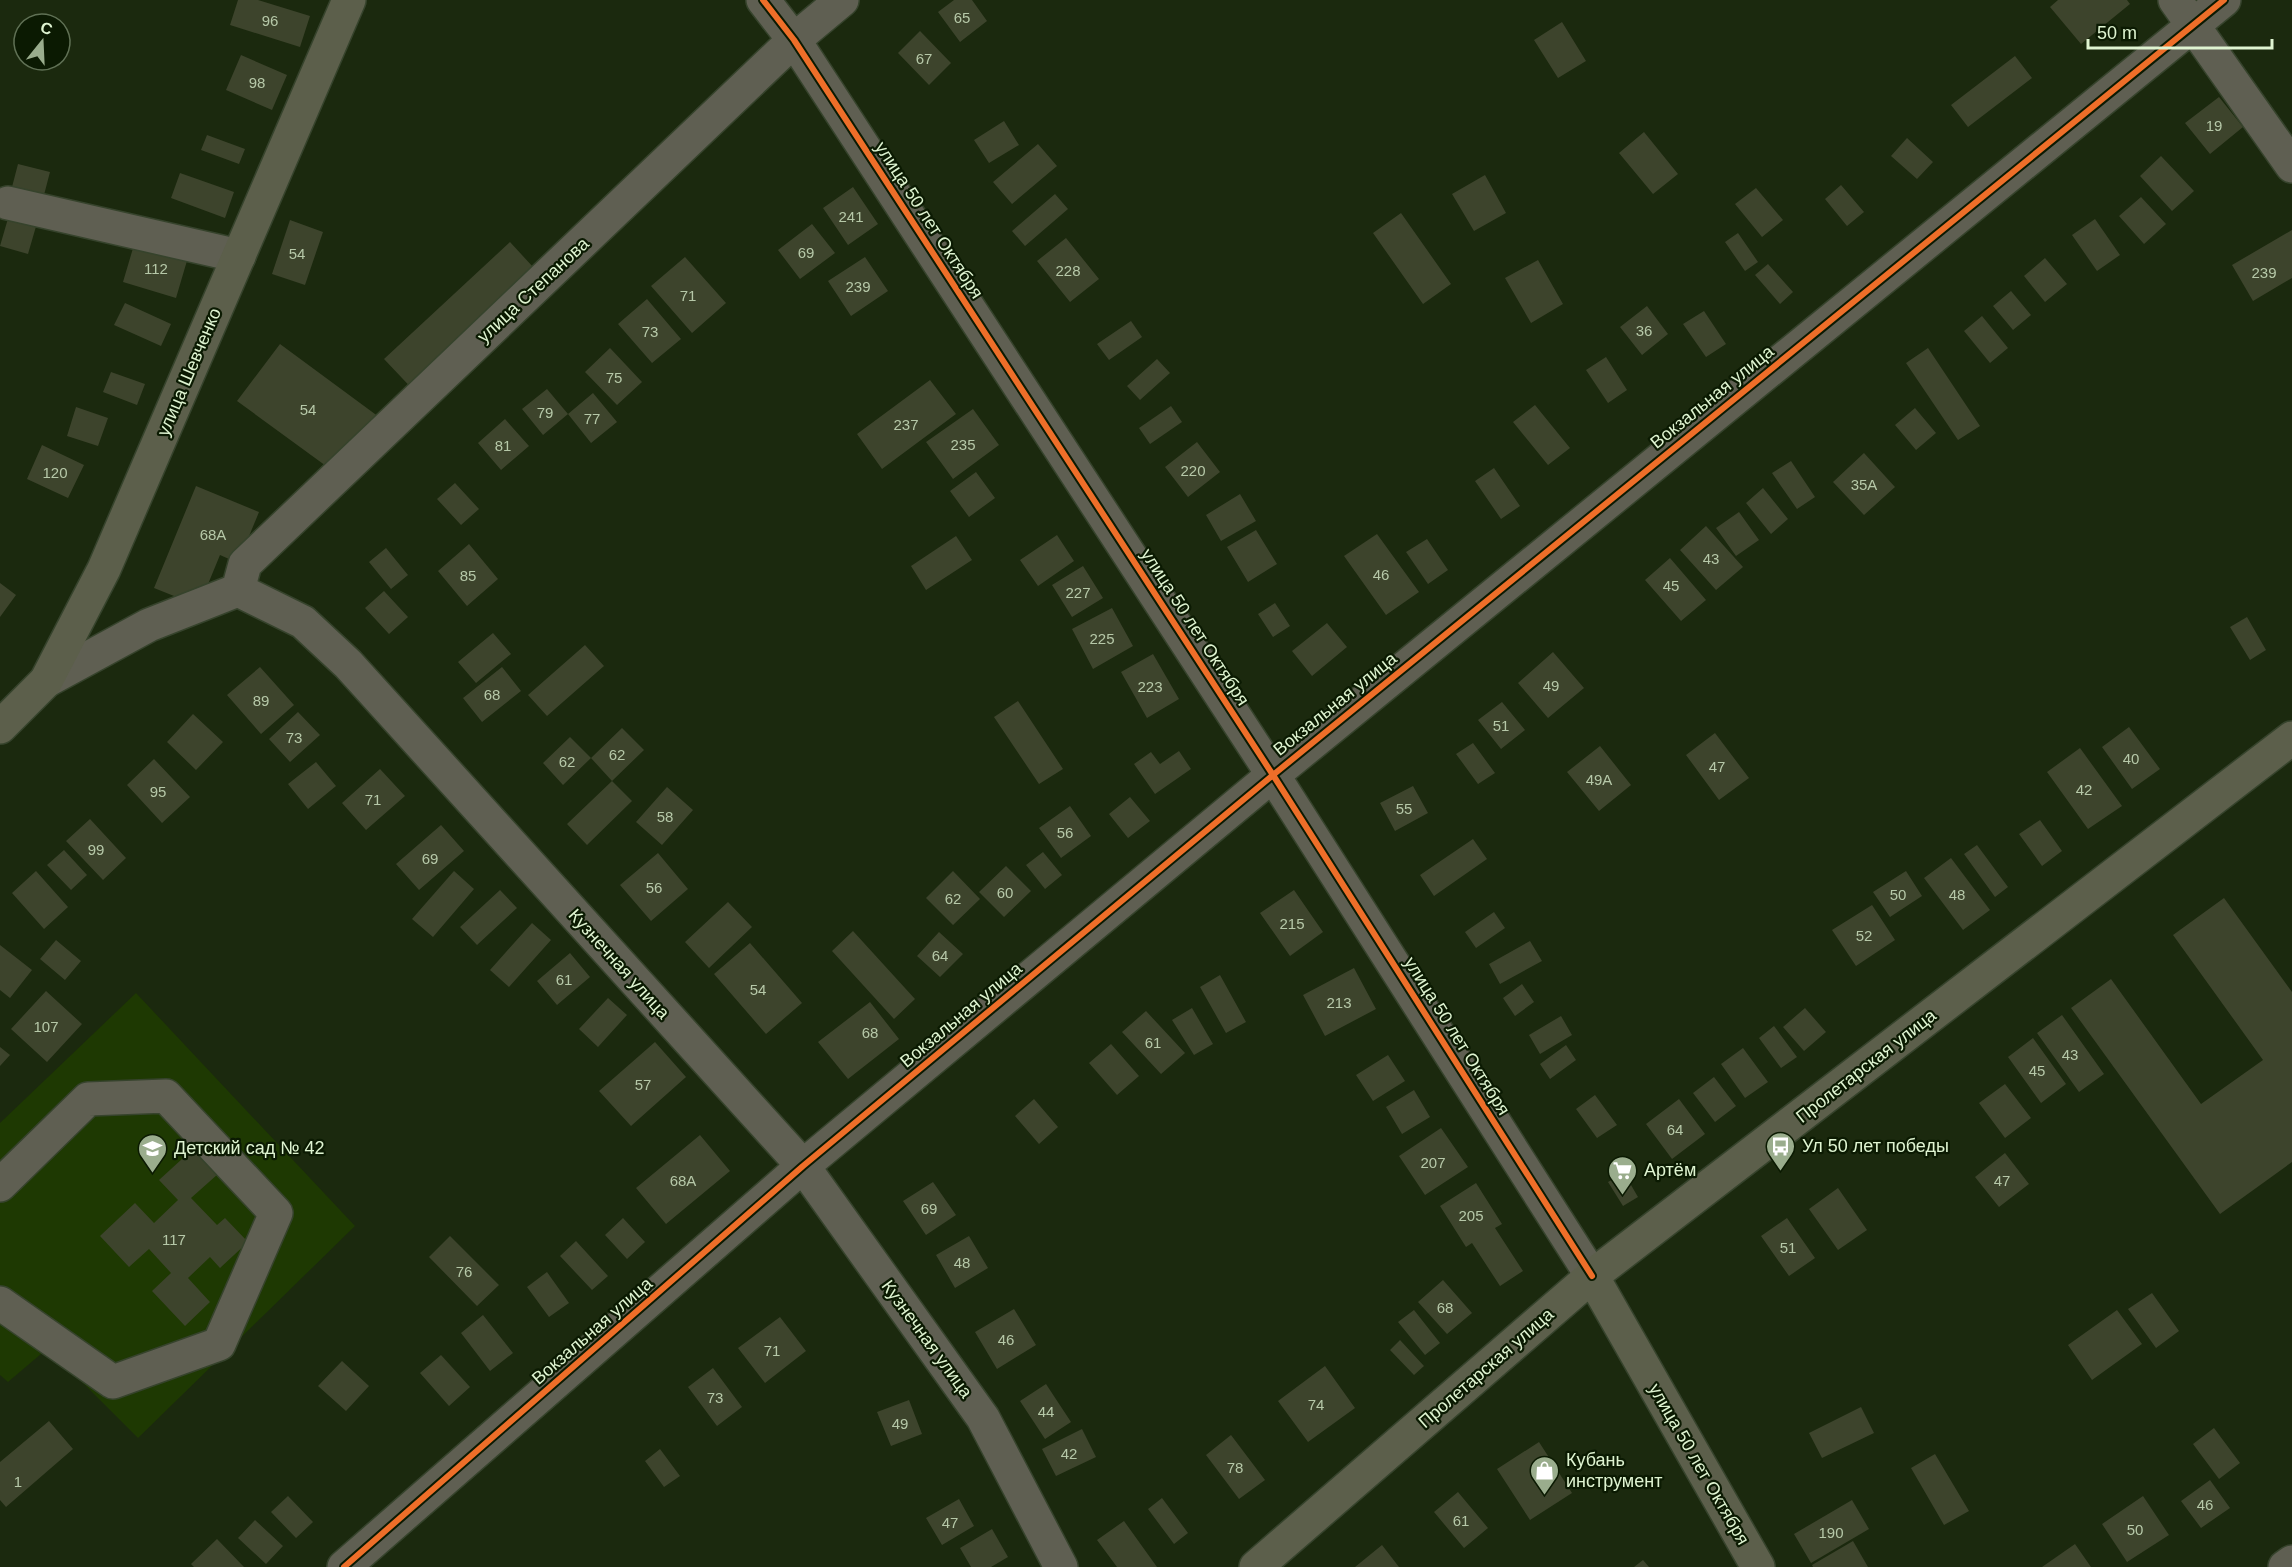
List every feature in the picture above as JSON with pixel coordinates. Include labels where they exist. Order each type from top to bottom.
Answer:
[{"type":"main road","name":"улица Шевченко","points":[[0,727],[46,681],[104,569],[350,0]]},
{"type":"main road","name":"Пролетарская улица","points":[[1256,1567],[1592,1276],[2292,738]]},
{"type":"main road","name":"улица 50 лет Октября","points":[[1592,1276],[1758,1567]]},
{"type":"street","name":"улица 50 лет Октября","points":[[763,0],[794,40],[1273,775],[1592,1276]]},
{"type":"street","name":"улица Степанова","points":[[238,590],[245,564],[794,40],[842,0]]},
{"type":"street","name":"Вокзальная улица","points":[[344,1567],[802,1167],[2185,12],[2224,0]]},
{"type":"street","points":[[2185,12],[2292,166]]},
{"type":"street","points":[[8,203],[239,256]]},
{"type":"street","points":[[46,681],[148,625],[238,590]]},
{"type":"street","name":"Кузнечная улица","points":[[238,590],[303,622],[348,664],[802,1167],[983,1418],[1061,1567]]},
{"type":"street","points":[[0,1185],[88,1099],[166,1096],[276,1213],[219,1344],[113,1382],[0,1303]]},
{"type":"street","points":[[2285,1567],[2292,1562]]},
{"type":"shaded area","name":"Детский сад № 42","points":[[136,993],[355,1226],[138,1438],[48,1348],[8,1382],[0,1375],[0,1123]]},
{"type":"building","points":[[238,0],[258,0],[310,16],[300,47],[230,25]]},
{"type":"building","points":[[954,0],[972,0],[987,21],[960,42],[938,12]]},
{"type":"building","points":[[2058,0],[2127,0],[2130,4],[2081,44],[2050,7]]},
{"type":"building","points":[[1562,22],[1586,61],[1558,78],[1534,40]]},
{"type":"building","points":[[920,31],[951,63],[929,85],[898,53]]},
{"type":"building","points":[[241,55],[287,75],[272,110],[226,90]]},
{"type":"building","points":[[2015,56],[2032,78],[1968,127],[1951,105]]},
{"type":"building","points":[[2219,97],[2243,127],[2210,154],[2185,123]]},
{"type":"building","points":[[1004,121],[1019,145],[989,163],[974,140]]},
{"type":"building","points":[[1644,132],[1678,174],[1653,194],[1619,153]]},
{"type":"building","points":[[207,135],[245,149],[239,164],[201,150]]},
{"type":"building","points":[[1907,138],[1933,162],[1917,179],[1891,156]]},
{"type":"building","points":[[1038,144],[1057,166],[1012,204],[993,182]]},
{"type":"building","points":[[2161,156],[2194,191],[2172,211],[2140,176]]},
{"type":"building","points":[[18,164],[50,172],[44,195],[12,187]]},
{"type":"building","points":[[180,173],[234,192],[225,218],[171,198]]},
{"type":"building","points":[[1485,175],[1506,213],[1474,231],[1452,194]]},
{"type":"building","points":[[1841,185],[1864,212],[1847,226],[1825,199]]},
{"type":"building","points":[[853,187],[878,224],[848,245],[823,208]]},
{"type":"building","points":[[1756,188],[1783,220],[1762,237],[1735,204]]},
{"type":"building","points":[[1055,194],[1068,209],[1025,246],[1012,231]]},
{"type":"building","points":[[2141,197],[2166,224],[2144,244],[2119,216]]},
{"type":"building","points":[[1401,213],[1451,284],[1423,304],[1373,233]]},
{"type":"building","points":[[9,215],[37,223],[28,254],[0,246]]},
{"type":"building","points":[[2095,219],[2120,255],[2097,271],[2072,235]]},
{"type":"building","points":[[290,220],[323,232],[305,285],[272,274]]},
{"type":"building","points":[[812,224],[835,253],[800,279],[778,250]]},
{"type":"building","points":[[2292,230],[2292,278],[2253,301],[2232,265]]},
{"type":"building","points":[[1738,233],[1758,262],[1745,271],[1725,242]]},
{"type":"building","points":[[136,238],[189,254],[176,298],[123,282]]},
{"type":"building","points":[[1066,238],[1099,279],[1070,302],[1037,261]]},
{"type":"building","points":[[510,242],[545,280],[419,396],[384,359]]},
{"type":"building","points":[[685,257],[726,303],[692,333],[651,286]]},
{"type":"building","points":[[865,257],[888,291],[851,316],[828,281]]},
{"type":"building","points":[[2045,258],[2067,284],[2045,302],[2024,276]]},
{"type":"building","points":[[1538,260],[1563,304],[1531,323],[1505,278]]},
{"type":"building","points":[[1768,264],[1793,292],[1780,304],[1755,275]]},
{"type":"building","points":[[2011,291],[2031,315],[2013,330],[1993,306]]},
{"type":"building","points":[[647,299],[681,339],[652,363],[618,324]]},
{"type":"building","points":[[125,303],[171,324],[161,346],[114,325]]},
{"type":"building","points":[[1647,306],[1668,334],[1642,355],[1620,327]]},
{"type":"building","points":[[1704,311],[1726,344],[1706,357],[1683,324]]},
{"type":"building","points":[[1982,316],[2008,348],[1990,363],[1964,331]]},
{"type":"building","points":[[1131,321],[1142,337],[1109,360],[1097,344]]},
{"type":"building","points":[[280,344],[379,417],[337,474],[237,401]]},
{"type":"building","points":[[610,348],[642,382],[617,405],[585,372]]},
{"type":"building","points":[[1928,348],[1980,426],[1958,440],[1906,363]]},
{"type":"building","points":[[1606,357],[1627,390],[1608,403],[1586,370]]},
{"type":"building","points":[[1157,359],[1170,373],[1140,400],[1127,386]]},
{"type":"building","points":[[111,372],[145,384],[137,405],[103,392]]},
{"type":"building","points":[[930,380],[956,414],[882,469],[857,434]]},
{"type":"building","points":[[547,389],[568,414],[543,435],[522,409]]},
{"type":"building","points":[[593,393],[617,422],[591,443],[568,414]]},
{"type":"building","points":[[1535,405],[1570,448],[1548,465],[1513,422]]},
{"type":"building","points":[[1171,406],[1182,422],[1150,444],[1139,428]]},
{"type":"building","points":[[76,407],[108,418],[98,446],[67,436]]},
{"type":"building","points":[[1915,408],[1936,433],[1916,450],[1895,425]]},
{"type":"building","points":[[973,409],[999,445],[953,479],[926,442]]},
{"type":"building","points":[[505,419],[529,446],[501,470],[478,443]]},
{"type":"building","points":[[1197,442],[1220,472],[1188,497],[1165,467]]},
{"type":"building","points":[[42,445],[84,465],[68,498],[27,479]]},
{"type":"building","points":[[1864,453],[1895,487],[1864,515],[1833,482]]},
{"type":"building","points":[[1791,461],[1815,497],[1797,509],[1772,473]]},
{"type":"building","points":[[1494,468],[1520,506],[1501,519],[1475,481]]},
{"type":"building","points":[[976,472],[995,498],[969,517],[950,491]]},
{"type":"building","points":[[455,483],[479,509],[461,525],[437,499]]},
{"type":"building","points":[[196,486],[259,512],[238,563],[220,555],[199,606],[154,588]]},
{"type":"building","points":[[1763,488],[1788,519],[1771,534],[1746,503]]},
{"type":"building","points":[[1240,494],[1256,521],[1221,541],[1206,515]]},
{"type":"building","points":[[1739,512],[1759,540],[1736,556],[1716,528]]},
{"type":"building","points":[[1706,526],[1743,567],[1716,590],[1680,550]]},
{"type":"building","points":[[1256,530],[1277,564],[1248,582],[1227,547]]},
{"type":"building","points":[[1377,534],[1419,592],[1386,615],[1344,556]]},
{"type":"building","points":[[1057,535],[1074,561],[1038,586],[1020,560]]},
{"type":"building","points":[[956,536],[972,560],[926,590],[911,566]]},
{"type":"building","points":[[1427,539],[1448,570],[1428,584],[1406,552]]},
{"type":"building","points":[[469,544],[498,579],[467,606],[438,571]]},
{"type":"building","points":[[386,548],[408,575],[391,589],[369,562]]},
{"type":"building","points":[[1670,558],[1706,600],[1681,621],[1645,580]]},
{"type":"building","points":[[1083,566],[1103,598],[1072,617],[1052,585]]},
{"type":"building","points":[[0,583],[16,595],[0,617]]},
{"type":"building","points":[[384,591],[408,617],[389,634],[365,608]]},
{"type":"building","points":[[1275,603],[1290,626],[1273,637],[1258,614]]},
{"type":"building","points":[[1112,608],[1133,646],[1093,669],[1072,629]]},
{"type":"building","points":[[2247,617],[2266,650],[2250,660],[2230,627]]},
{"type":"building","points":[[1327,623],[1347,647],[1312,676],[1292,651]]},
{"type":"building","points":[[493,633],[511,654],[476,683],[458,662]]},
{"type":"building","points":[[585,645],[604,666],[547,716],[528,695]]},
{"type":"building","points":[[1553,652],[1584,688],[1548,718],[1518,683]]},
{"type":"building","points":[[1153,654],[1179,699],[1147,718],[1121,672]]},
{"type":"building","points":[[260,667],[294,705],[261,734],[227,695]]},
{"type":"building","points":[[502,667],[521,691],[482,722],[463,698]]},
{"type":"building","points":[[1018,701],[1063,769],[1039,784],[994,717]]},
{"type":"building","points":[[1502,702],[1525,730],[1501,749],[1478,720]]},
{"type":"building","points":[[298,712],[320,735],[290,762],[269,739]]},
{"type":"building","points":[[193,714],[223,742],[196,770],[167,742]]},
{"type":"building","points":[[2129,727],[2160,769],[2132,789],[2102,747]]},
{"type":"building","points":[[622,728],[644,750],[612,781],[591,758]]},
{"type":"building","points":[[1715,733],[1749,778],[1719,800],[1686,755]]},
{"type":"building","points":[[570,737],[591,758],[563,785],[543,763]]},
{"type":"building","points":[[1473,743],[1495,773],[1478,784],[1456,754]]},
{"type":"building","points":[[1600,746],[1631,785],[1599,811],[1567,772]]},
{"type":"building","points":[[2080,748],[2122,806],[2088,829],[2047,772]]},
{"type":"building","points":[[1179,751],[1191,769],[1155,794],[1134,764],[1151,752],[1160,764]]},
{"type":"building","points":[[154,759],[190,797],[162,823],[127,785]]},
{"type":"building","points":[[316,762],[336,786],[308,809],[288,784]]},
{"type":"building","points":[[380,769],[405,796],[366,830],[342,803]]},
{"type":"building","points":[[612,781],[632,801],[587,845],[567,824]]},
{"type":"building","points":[[1413,786],[1428,813],[1395,831],[1380,803]]},
{"type":"building","points":[[667,787],[693,810],[662,845],[636,822]]},
{"type":"building","points":[[1130,797],[1150,821],[1128,838],[1109,814]]},
{"type":"building","points":[[1070,806],[1091,836],[1061,858],[1039,828]]},
{"type":"building","points":[[90,819],[126,858],[103,880],[66,841]]},
{"type":"building","points":[[2040,820],[2062,851],[2042,866],[2019,834]]},
{"type":"building","points":[[441,825],[464,851],[419,890],[396,864]]},
{"type":"building","points":[[1473,839],[1487,859],[1434,896],[1420,875]]},
{"type":"building","points":[[1977,845],[2008,887],[1995,897],[1964,854]]},
{"type":"building","points":[[64,850],[87,875],[71,890],[47,865]]},
{"type":"building","points":[[1043,852],[1062,875],[1045,889],[1026,865]]},
{"type":"building","points":[[658,853],[688,889],[651,921],[620,885]]},
{"type":"building","points":[[1951,858],[1990,910],[1963,930],[1924,878]]},
{"type":"building","points":[[1006,866],[1031,891],[1004,917],[979,892]]},
{"type":"building","points":[[36,871],[68,907],[44,929],[12,893]]},
{"type":"building","points":[[454,871],[474,889],[433,937],[412,919]]},
{"type":"building","points":[[953,871],[980,899],[953,925],[926,898]]},
{"type":"building","points":[[1906,871],[1922,896],[1890,917],[1873,892]]},
{"type":"building","points":[[500,890],[517,908],[477,945],[460,927]]},
{"type":"building","points":[[1294,890],[1323,932],[1290,956],[1260,913]]},
{"type":"building","points":[[2224,898],[2292,992],[2292,1162],[2220,1214],[2071,1008],[2111,979],[2201,1104],[2263,1060],[2173,935]]},
{"type":"building","points":[[728,902],[752,927],[709,968],[685,942]]},
{"type":"building","points":[[1872,905],[1895,940],[1856,966],[1832,930]]},
{"type":"building","points":[[1494,912],[1505,928],[1476,948],[1465,932]]},
{"type":"building","points":[[532,923],[551,940],[509,987],[490,970]]},
{"type":"building","points":[[853,931],[915,999],[894,1019],[832,951]]},
{"type":"building","points":[[939,932],[963,954],[940,977],[917,956]]},
{"type":"building","points":[[56,940],[81,961],[65,980],[40,959]]},
{"type":"building","points":[[1530,941],[1542,961],[1500,984],[1489,964]]},
{"type":"building","points":[[750,943],[802,1003],[766,1034],[714,974]]},
{"type":"building","points":[[0,945],[32,970],[10,998],[0,990]]},
{"type":"building","points":[[570,953],[590,977],[557,1005],[537,981]]},
{"type":"building","points":[[1354,968],[1376,1009],[1325,1036],[1303,995]]},
{"type":"building","points":[[1220,975],[1246,1022],[1226,1033],[1200,987]]},
{"type":"building","points":[[1522,984],[1534,1002],[1515,1016],[1503,998]]},
{"type":"building","points":[[46,991],[82,1024],[47,1062],[11,1029]]},
{"type":"building","points":[[608,998],[627,1015],[598,1047],[579,1029]]},
{"type":"building","points":[[870,1002],[899,1039],[848,1079],[818,1042]]},
{"type":"building","points":[[1192,1008],[1213,1044],[1194,1055],[1172,1020]]},
{"type":"building","points":[[1805,1008],[1826,1032],[1804,1051],[1783,1027]]},
{"type":"building","points":[[1146,1011],[1185,1053],[1161,1074],[1122,1032]]},
{"type":"building","points":[[2062,1015],[2104,1074],[2079,1092],[2037,1033]]},
{"type":"building","points":[[1561,1016],[1572,1035],[1540,1054],[1529,1035]]},
{"type":"building","points":[[1774,1026],[1797,1057],[1781,1068],[1759,1038]]},
{"type":"building","points":[[2033,1038],[2066,1084],[2041,1103],[2008,1057]]},
{"type":"building","points":[[655,1042],[686,1077],[631,1126],[599,1091]]},
{"type":"building","points":[[1111,1044],[1139,1076],[1117,1095],[1089,1063]]},
{"type":"building","points":[[1566,1045],[1576,1060],[1550,1079],[1540,1064]]},
{"type":"building","points":[[0,1047],[10,1055],[0,1066]]},
{"type":"building","points":[[1743,1048],[1768,1082],[1745,1098],[1721,1064]]},
{"type":"building","points":[[1388,1055],[1405,1081],[1373,1101],[1356,1075]]},
{"type":"building","points":[[1714,1077],[1736,1106],[1715,1122],[1693,1093]]},
{"type":"building","points":[[2005,1084],[2031,1118],[2005,1138],[1979,1103]]},
{"type":"building","points":[[1414,1090],[1430,1117],[1402,1134],[1386,1107]]},
{"type":"building","points":[[1595,1095],[1617,1125],[1597,1138],[1576,1109]]},
{"type":"building","points":[[1034,1099],[1058,1127],[1039,1144],[1015,1116]]},
{"type":"building","points":[[1679,1099],[1705,1134],[1672,1159],[1646,1124]]},
{"type":"building","points":[[1441,1128],[1468,1167],[1425,1195],[1399,1156]]},
{"type":"building","points":[[700,1135],[730,1171],[666,1224],[636,1188]]},
{"type":"building","points":[[194,1148],[218,1174],[191,1198],[217,1225],[225,1218],[248,1242],[220,1268],[210,1257],[188,1278],[210,1302],[185,1326],[152,1291],[171,1273],[149,1249],[129,1267],[100,1236],[135,1203],[154,1223],[178,1200],[159,1180]]},
{"type":"building","points":[[2005,1153],[2029,1184],[1999,1207],[1975,1177]]},
{"type":"building","points":[[1624,1173],[1638,1197],[1623,1206],[1608,1182]]},
{"type":"building","points":[[933,1182],[956,1215],[926,1235],[903,1201]]},
{"type":"building","points":[[1476,1183],[1502,1224],[1495,1228],[1523,1271],[1500,1286],[1472,1243],[1466,1247],[1440,1206]]},
{"type":"building","points":[[1838,1188],[1867,1230],[1838,1250],[1809,1209]]},
{"type":"building","points":[[623,1218],[645,1242],[627,1259],[605,1235]]},
{"type":"building","points":[[1787,1218],[1815,1258],[1789,1276],[1761,1236]]},
{"type":"building","points":[[450,1236],[499,1285],[477,1306],[429,1257]]},
{"type":"building","points":[[969,1236],[988,1268],[955,1288],[936,1255]]},
{"type":"building","points":[[576,1241],[608,1276],[592,1290],[560,1256]]},
{"type":"building","points":[[547,1272],[569,1303],[549,1317],[527,1287]]},
{"type":"building","points":[[1443,1280],[1472,1313],[1447,1334],[1418,1302]]},
{"type":"building","points":[[2152,1293],[2179,1331],[2156,1348],[2128,1309]]},
{"type":"building","points":[[1014,1309],[1036,1345],[997,1369],[975,1332]]},
{"type":"building","points":[[1414,1310],[1440,1343],[1425,1355],[1398,1322]]},
{"type":"building","points":[[2117,1310],[2142,1344],[2092,1380],[2068,1345]]},
{"type":"building","points":[[483,1315],[513,1353],[490,1371],[461,1333]]},
{"type":"building","points":[[780,1317],[806,1351],[765,1383],[738,1348]]},
{"type":"building","points":[[1400,1340],[1424,1366],[1414,1375],[1390,1350]]},
{"type":"building","points":[[441,1355],[470,1387],[449,1406],[420,1373]]},
{"type":"building","points":[[342,1361],[369,1386],[346,1411],[318,1386]]},
{"type":"building","points":[[1325,1366],[1355,1408],[1308,1442],[1278,1401]]},
{"type":"building","points":[[713,1368],[742,1407],[717,1426],[688,1387]]},
{"type":"building","points":[[1046,1384],[1071,1422],[1045,1439],[1020,1401]]},
{"type":"building","points":[[909,1400],[922,1434],[891,1446],[877,1412]]},
{"type":"building","points":[[1861,1407],[1874,1433],[1822,1458],[1809,1433]]},
{"type":"building","points":[[49,1421],[73,1449],[6,1507],[0,1500],[0,1462]]},
{"type":"building","points":[[2214,1428],[2240,1463],[2219,1479],[2193,1444]]},
{"type":"building","points":[[1082,1429],[1096,1457],[1056,1476],[1042,1449]]},
{"type":"building","points":[[1231,1435],[1265,1480],[1239,1499],[1206,1455]]},
{"type":"building","points":[[1539,1442],[1572,1493],[1530,1520],[1497,1469]]},
{"type":"building","points":[[660,1449],[680,1476],[664,1487],[645,1461]]},
{"type":"building","points":[[1935,1454],[1969,1511],[1944,1525],[1911,1468]]},
{"type":"building","points":[[2210,1480],[2230,1508],[2201,1528],[2181,1501]]},
{"type":"building","points":[[1458,1492],[1488,1528],[1464,1548],[1434,1512]]},
{"type":"building","points":[[288,1496],[313,1522],[296,1538],[271,1512]]},
{"type":"building","points":[[2143,1496],[2169,1535],[2127,1562],[2102,1524]]},
{"type":"building","points":[[1162,1498],[1188,1533],[1174,1544],[1148,1509]]},
{"type":"building","points":[[959,1499],[974,1526],[942,1545],[926,1518]]},
{"type":"building","points":[[1852,1500],[1869,1529],[1811,1563],[1794,1534]]},
{"type":"building","points":[[255,1520],[283,1546],[266,1564],[238,1538]]},
{"type":"building","points":[[1124,1521],[1157,1567],[1117,1567],[1097,1540]]},
{"type":"building","points":[[992,1529],[1008,1557],[991,1567],[971,1567],[960,1548]]},
{"type":"building","points":[[217,1539],[244,1567],[194,1567],[191,1564]]},
{"type":"building","points":[[1853,1541],[1868,1567],[1813,1567],[1812,1565]]},
{"type":"building","points":[[2075,1544],[2091,1567],[2042,1567]]},
{"type":"building","points":[[1382,1545],[1399,1567],[1355,1567]]},
{"type":"building","points":[[1643,1560],[1649,1567],[1634,1567]]},
{"type":"cycle path","points":[[763,0],[794,40],[1273,775],[1592,1276]]},
{"type":"cycle path","points":[[344,1567],[803,1166],[1273,775],[2224,0]]},
{"type":"place","name":"Ул 50 лет победы","points":[[1781,1172]]},
{"type":"place","name":"Детский сад № 42","points":[[153,1174]]},
{"type":"place","name":"Артём","points":[[1623,1196]]},
{"type":"place","name":"Кубань инструмент","points":[[1545,1496]]}]
